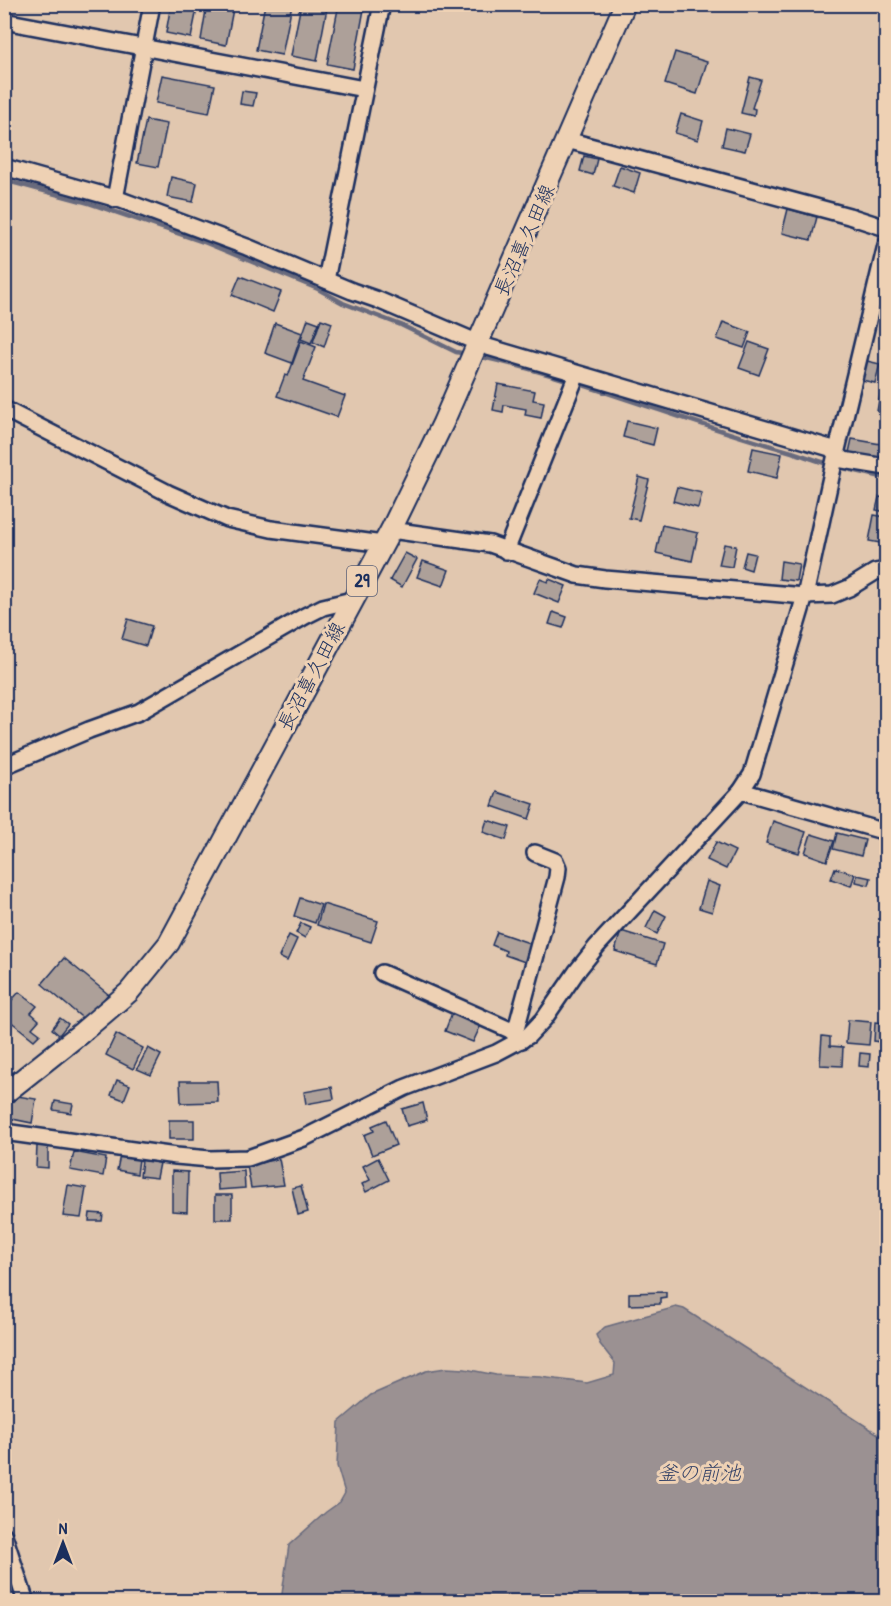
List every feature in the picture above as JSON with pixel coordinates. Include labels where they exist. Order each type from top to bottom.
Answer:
[{"type":"main road","name":"長沼喜久田線","points":[[4,1094],[129,992],[169,943],[387,537],[443,423],[626,4]]},
{"type":"street","points":[[116,199],[152,4]]},
{"type":"street","points":[[326,280],[382,4]]},
{"type":"street","points":[[4,21],[364,89]]},
{"type":"street","points":[[567,140],[886,228]]},
{"type":"street","points":[[4,167],[116,199],[226,239],[478,343],[830,448],[843,460],[886,467]]},
{"type":"street","points":[[382,973],[519,1036],[528,1036],[544,1019],[576,971],[603,940],[741,792],[756,764],[805,596],[886,245]]},
{"type":"street","points":[[506,551],[577,374]]},
{"type":"street","points":[[4,409],[158,488],[227,519],[271,529],[479,542],[576,575],[593,578],[805,596],[832,595],[849,588],[875,572],[886,570]]},
{"type":"street","points":[[4,766],[89,730],[139,712],[304,616],[323,607],[352,600]]},
{"type":"street","points":[[741,792],[886,832]]},
{"type":"street","points":[[4,1132],[210,1160],[248,1158],[304,1138],[404,1088],[496,1053],[519,1036],[557,873],[557,865],[553,859],[535,853]]},
{"type":"street","points":[[4,1534],[26,1602]]},
{"type":"water","name":"釜の前池","points":[[676,1307],[684,1309],[886,1439],[886,1601],[540,1602],[528,1598],[491,1595],[468,1602],[281,1601],[289,1545],[340,1502],[345,1493],[337,1466],[339,1422],[371,1395],[426,1371],[446,1368],[587,1383],[614,1375],[615,1363],[596,1335],[605,1327]]},
{"type":"building","points":[[171,4],[198,4],[191,38],[166,33]]},
{"type":"building","points":[[207,4],[234,4],[226,45],[201,40]]},
{"type":"building","points":[[265,4],[292,4],[282,55],[256,50]]},
{"type":"building","points":[[301,4],[365,4],[353,69],[327,64],[338,9],[327,8],[317,61],[291,56]]},
{"type":"building","points":[[675,52],[707,62],[697,94],[665,84]]},
{"type":"building","points":[[162,75],[215,85],[209,113],[156,103]]},
{"type":"building","points":[[750,77],[761,80],[752,108],[755,109],[754,116],[741,113]]},
{"type":"building","points":[[242,91],[256,93],[253,106],[240,104]]},
{"type":"building","points":[[681,114],[703,121],[698,140],[675,133]]},
{"type":"building","points":[[146,120],[167,124],[158,167],[137,163]]},
{"type":"building","points":[[726,128],[750,134],[745,151],[722,146]]},
{"type":"building","points":[[584,156],[597,159],[593,175],[580,171]]},
{"type":"building","points":[[620,166],[640,173],[634,193],[613,186]]},
{"type":"building","points":[[171,177],[197,183],[193,202],[167,197]]},
{"type":"building","points":[[788,209],[817,217],[811,240],[782,233]]},
{"type":"building","points":[[240,276],[281,292],[273,312],[232,295]]},
{"type":"building","points":[[308,319],[319,323],[311,343],[301,339]]},
{"type":"building","points":[[321,319],[332,323],[324,347],[313,342]]},
{"type":"building","points":[[723,322],[750,332],[744,348],[717,339]]},
{"type":"building","points":[[275,323],[302,333],[292,363],[265,353]]},
{"type":"building","points":[[301,341],[316,347],[303,381],[345,396],[337,417],[277,396],[285,375],[288,376]]},
{"type":"building","points":[[749,342],[769,349],[759,375],[739,368]]},
{"type":"building","points":[[867,361],[880,364],[875,383],[862,380]]},
{"type":"building","points":[[498,384],[535,391],[533,400],[544,402],[541,418],[525,415],[526,409],[504,405],[503,412],[493,410]]},
{"type":"building","points":[[880,395],[886,396],[886,413],[877,411]]},
{"type":"building","points":[[627,421],[657,428],[653,445],[623,437]]},
{"type":"building","points":[[852,439],[886,445],[886,464],[848,457]]},
{"type":"building","points":[[753,448],[782,454],[777,478],[748,471]]},
{"type":"building","points":[[639,477],[649,480],[639,520],[629,518]]},
{"type":"building","points":[[677,487],[702,493],[698,508],[673,501]]},
{"type":"building","points":[[879,497],[886,498],[886,512],[876,510]]},
{"type":"building","points":[[874,515],[886,517],[886,544],[869,541]]},
{"type":"building","points":[[662,525],[698,533],[692,561],[656,553]]},
{"type":"building","points":[[724,544],[736,546],[732,567],[719,565]]},
{"type":"building","points":[[746,552],[755,554],[751,570],[742,567]]},
{"type":"building","points":[[405,553],[417,559],[402,587],[390,580]]},
{"type":"building","points":[[423,561],[449,570],[443,586],[417,577]]},
{"type":"building","points":[[781,561],[799,564],[796,581],[779,579]]},
{"type":"building","points":[[540,579],[548,582],[549,579],[566,586],[559,603],[534,593]]},
{"type":"building","points":[[553,612],[567,617],[563,628],[549,624]]},
{"type":"building","points":[[128,619],[152,626],[146,646],[122,639]]},
{"type":"building","points":[[497,792],[534,804],[529,819],[492,806]]},
{"type":"building","points":[[487,820],[510,827],[506,840],[483,832]]},
{"type":"building","points":[[773,821],[806,832],[799,853],[766,843]]},
{"type":"building","points":[[837,833],[865,840],[861,856],[833,849]]},
{"type":"building","points":[[811,834],[834,841],[827,861],[805,853]]},
{"type":"building","points":[[716,842],[735,851],[726,869],[707,860]]},
{"type":"building","points":[[835,868],[855,874],[851,886],[831,879]]},
{"type":"building","points":[[857,875],[871,878],[869,885],[856,882]]},
{"type":"building","points":[[707,881],[720,886],[712,912],[699,908]]},
{"type":"building","points":[[300,898],[321,905],[315,923],[294,916]]},
{"type":"building","points":[[323,904],[378,921],[371,942],[317,925]]},
{"type":"building","points":[[655,910],[666,916],[657,934],[646,928]]},
{"type":"building","points":[[301,923],[310,927],[305,938],[296,933]]},
{"type":"building","points":[[621,931],[663,944],[657,964],[615,951]]},
{"type":"building","points":[[497,932],[532,944],[525,962],[505,955],[506,951],[492,945]]},
{"type":"building","points":[[289,935],[297,939],[287,961],[279,957]]},
{"type":"building","points":[[64,958],[108,994],[86,1021],[42,984]]},
{"type":"building","points":[[19,992],[37,1006],[31,1013],[39,1020],[32,1028],[40,1034],[34,1040],[4,1016],[4,1009]]},
{"type":"building","points":[[452,1013],[481,1025],[473,1042],[445,1031]]},
{"type":"building","points":[[60,1018],[68,1024],[59,1035],[52,1029]]},
{"type":"building","points":[[848,1020],[871,1022],[869,1045],[846,1043]]},
{"type":"building","points":[[875,1022],[886,1023],[886,1043],[874,1041]]},
{"type":"building","points":[[116,1034],[143,1048],[133,1069],[106,1055]]},
{"type":"building","points":[[822,1036],[830,1037],[830,1046],[843,1047],[842,1066],[820,1065]]},
{"type":"building","points":[[148,1048],[161,1055],[151,1075],[137,1069]]},
{"type":"building","points":[[860,1053],[870,1054],[869,1067],[859,1066]]},
{"type":"building","points":[[117,1080],[130,1085],[124,1100],[111,1095]]},
{"type":"building","points":[[180,1081],[217,1081],[218,1102],[181,1103]]},
{"type":"building","points":[[332,1087],[334,1099],[306,1104],[304,1092]]},
{"type":"building","points":[[11,1095],[36,1099],[32,1123],[12,1119],[12,1123],[4,1122],[4,1103],[9,1103]]},
{"type":"building","points":[[55,1101],[73,1104],[71,1113],[53,1110]]},
{"type":"building","points":[[423,1103],[427,1120],[407,1126],[402,1109]]},
{"type":"building","points":[[169,1120],[194,1120],[194,1139],[169,1139]]},
{"type":"building","points":[[386,1120],[396,1145],[372,1155],[364,1135],[374,1131],[372,1126]]},
{"type":"building","points":[[37,1146],[48,1146],[48,1168],[36,1167]]},
{"type":"building","points":[[74,1152],[106,1158],[103,1176],[70,1170]]},
{"type":"building","points":[[120,1155],[139,1159],[137,1174],[117,1170]]},
{"type":"building","points":[[378,1158],[389,1180],[366,1192],[362,1184],[370,1180],[363,1166]]},
{"type":"building","points":[[279,1159],[284,1185],[251,1188],[247,1165]]},
{"type":"building","points":[[142,1160],[160,1163],[157,1178],[140,1176]]},
{"type":"building","points":[[172,1171],[188,1172],[187,1212],[172,1211]]},
{"type":"building","points":[[244,1171],[245,1188],[218,1190],[217,1173]]},
{"type":"building","points":[[68,1185],[86,1188],[81,1218],[63,1216]]},
{"type":"building","points":[[301,1186],[308,1212],[298,1215],[292,1188]]},
{"type":"building","points":[[215,1195],[232,1195],[232,1219],[215,1219]]},
{"type":"building","points":[[90,1213],[103,1214],[102,1221],[89,1221]]},
{"type":"building","points":[[666,1292],[666,1297],[660,1298],[660,1304],[629,1305],[629,1293]]},
{"type":"waterway","points":[[4,180],[89,203],[204,242],[318,289],[343,303],[401,325],[456,352],[467,354]]},
{"type":"waterway","points":[[478,356],[596,389],[831,465]]},
{"type":"waterway","points":[[839,467],[886,478]]}]
